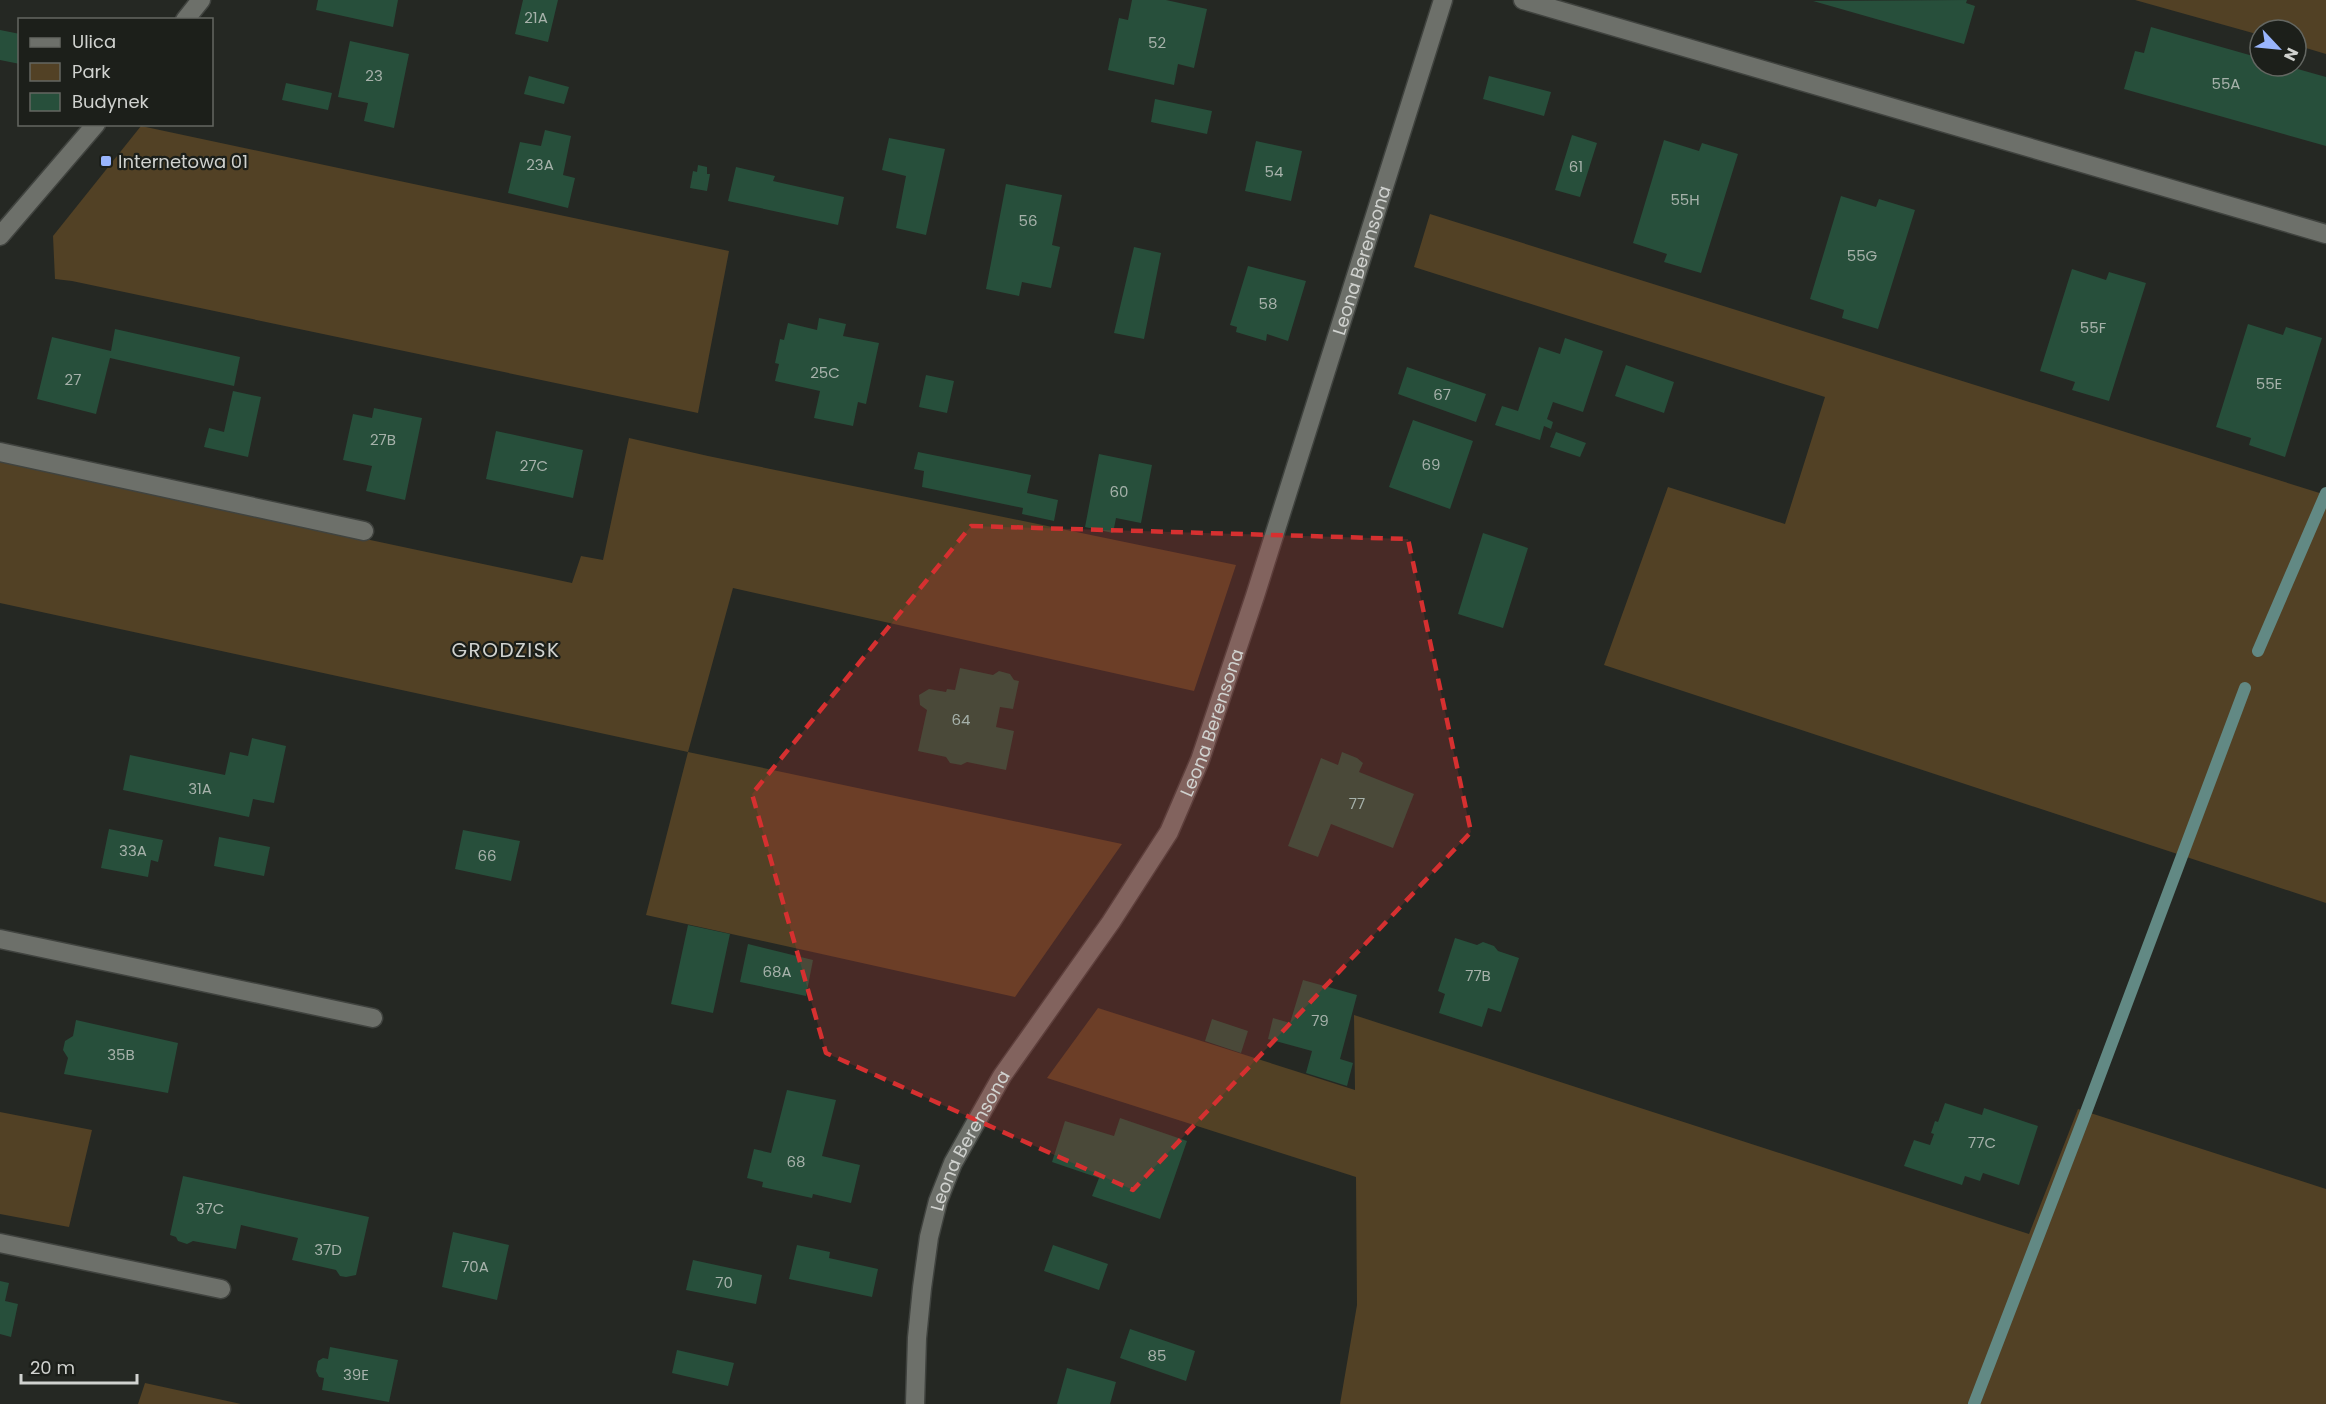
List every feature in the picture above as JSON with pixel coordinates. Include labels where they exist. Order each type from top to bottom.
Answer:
[{"type":"street","points":[[187,18],[201,0]]},
{"type":"street","name":"Leona Berensona","points":[[915,1404],[918,1328],[929,1238],[938,1201],[953,1163],[1002,1076],[1111,922],[1169,832],[1200,760],[1256,596],[1443,0]]},
{"type":"street","points":[[1524,0],[2326,234]]},
{"type":"street","points":[[0,236],[94,126]]},
{"type":"street","points":[[0,452],[364,531]]},
{"type":"street","points":[[0,939],[373,1018]]},
{"type":"street","points":[[0,1243],[220,1290]]},
{"type":"highlighted area","points":[[971,526],[1408,539],[1471,832],[1133,1190],[826,1053],[752,794]]},
{"type":"green space","points":[[2135,0],[2326,0],[2326,54],[2308,49],[2308,18],[2248,18],[2248,32]]},
{"type":"green space","points":[[141,126],[729,251],[698,413],[55,279],[53,236]]},
{"type":"green space","points":[[1430,214],[2326,495],[2326,903],[1604,665],[1668,487],[1785,524],[1825,397],[1414,267]]},
{"type":"green space","points":[[629,438],[1236,565],[1194,691],[733,588],[688,752],[0,603],[0,461],[572,583],[581,556],[603,560]]},
{"type":"green space","points":[[688,752],[1122,844],[1015,997],[646,915]]},
{"type":"green space","points":[[1098,1008],[1355,1090],[1354,1015],[2029,1234],[2078,1109],[2326,1189],[2326,1404],[1340,1404],[1357,1305],[1356,1177],[1047,1078]]},
{"type":"green space","points":[[0,1112],[92,1130],[69,1227],[0,1214]]},
{"type":"green space","points":[[145,1383],[241,1404],[138,1404]]},
{"type":"building","points":[[318,0],[398,0],[393,27],[316,10]]},
{"type":"building","points":[[523,0],[558,0],[548,42],[515,34]]},
{"type":"building","points":[[1132,0],[1166,0],[1207,9],[1194,68],[1178,64],[1174,85],[1108,70],[1119,18],[1128,20]]},
{"type":"building","points":[[1967,0],[1966,3],[1975,6],[1964,44],[1813,1]]},
{"type":"building","points":[[2151,27],[2248,55],[2248,78],[2308,78],[2308,72],[2326,77],[2326,146],[2124,89],[2135,51],[2144,53]]},
{"type":"building","points":[[0,30],[18,34],[18,64],[0,60]]},
{"type":"building","points":[[350,41],[409,54],[394,128],[364,121],[368,103],[338,97]]},
{"type":"building","points":[[529,76],[569,87],[564,104],[524,94]]},
{"type":"building","points":[[1489,76],[1551,92],[1544,116],[1483,99]]},
{"type":"building","points":[[286,83],[332,93],[328,110],[282,100]]},
{"type":"building","points":[[1155,99],[1212,111],[1207,134],[1151,122]]},
{"type":"building","points":[[545,130],[571,136],[563,175],[575,178],[568,208],[508,193],[520,142],[541,146]]},
{"type":"building","points":[[1572,135],[1597,143],[1580,197],[1555,190]]},
{"type":"building","points":[[889,138],[945,149],[926,235],[896,228],[906,176],[882,170]]},
{"type":"building","points":[[1664,140],[1699,151],[1702,143],[1738,154],[1701,273],[1664,262],[1667,254],[1633,243]]},
{"type":"building","points":[[1256,141],[1302,151],[1291,201],[1245,191]]},
{"type":"building","points":[[698,165],[707,167],[707,174],[710,174],[707,191],[690,188],[693,171],[697,172]]},
{"type":"building","points":[[736,167],[775,176],[773,181],[844,197],[838,225],[728,201]]},
{"type":"building","points":[[1006,184],[1062,195],[1052,245],[1060,247],[1051,288],[1022,282],[1019,296],[986,289]]},
{"type":"building","points":[[1841,196],[1876,207],[1879,199],[1915,210],[1878,329],[1842,318],[1844,310],[1810,299]]},
{"type":"building","points":[[1134,247],[1161,253],[1144,339],[1114,333]]},
{"type":"building","points":[[1248,266],[1306,281],[1288,341],[1267,334],[1266,341],[1236,332],[1237,327],[1230,325]]},
{"type":"building","points":[[2072,269],[2106,280],[2109,272],[2146,283],[2109,401],[2072,390],[2075,382],[2040,371]]},
{"type":"building","points":[[819,318],[846,324],[843,336],[879,343],[866,404],[858,402],[853,426],[814,418],[820,391],[775,381],[779,364],[775,363],[780,339],[784,340],[788,323],[817,330]]},
{"type":"building","points":[[2248,324],[2283,335],[2286,327],[2322,338],[2285,457],[2249,445],[2251,438],[2216,427]]},
{"type":"building","points":[[115,329],[240,357],[234,386],[110,358],[96,414],[37,399],[52,337],[111,351]]},
{"type":"building","points":[[1565,338],[1603,351],[1583,412],[1553,402],[1547,419],[1553,422],[1551,429],[1544,426],[1540,440],[1495,425],[1502,406],[1518,411],[1539,347],[1560,354]]},
{"type":"building","points":[[1626,365],[1674,382],[1664,413],[1615,396]]},
{"type":"building","points":[[1407,367],[1486,394],[1476,422],[1398,394]]},
{"type":"building","points":[[926,375],[954,381],[947,413],[919,407]]},
{"type":"building","points":[[233,391],[261,397],[248,457],[204,447],[209,428],[224,432]]},
{"type":"building","points":[[374,408],[422,418],[405,500],[366,491],[372,466],[343,460],[353,414],[372,418]]},
{"type":"building","points":[[1413,420],[1473,441],[1450,509],[1389,487]]},
{"type":"building","points":[[496,431],[583,450],[573,498],[486,479]]},
{"type":"building","points":[[1556,432],[1586,443],[1580,457],[1550,447]]},
{"type":"building","points":[[918,452],[1031,475],[1027,493],[1058,500],[1054,521],[1022,514],[1023,508],[922,487],[924,471],[914,469]]},
{"type":"building","points":[[1099,454],[1152,465],[1141,523],[1116,518],[1113,533],[1085,527]]},
{"type":"building","points":[[1483,533],[1528,548],[1503,628],[1458,614]]},
{"type":"building","points":[[960,668],[993,675],[999,671],[1010,674],[1014,680],[1019,681],[1013,709],[1000,707],[996,727],[1014,731],[1006,770],[967,762],[961,765],[950,763],[946,757],[918,751],[927,710],[920,705],[919,695],[929,689],[946,692],[947,689],[955,690]]},
{"type":"building","points":[[252,738],[286,746],[274,803],[253,799],[249,817],[123,790],[130,755],[225,775],[230,752],[248,756]]},
{"type":"building","points":[[1342,752],[1363,763],[1359,772],[1414,794],[1393,848],[1331,824],[1318,857],[1288,846],[1321,758],[1338,765]]},
{"type":"building","points":[[109,829],[163,840],[158,862],[151,860],[148,877],[101,868]]},
{"type":"building","points":[[463,830],[520,841],[511,881],[455,869]]},
{"type":"building","points":[[219,837],[270,847],[264,876],[214,866]]},
{"type":"building","points":[[688,925],[730,934],[713,1013],[671,1004]]},
{"type":"building","points":[[1455,938],[1477,945],[1483,942],[1494,946],[1498,951],[1519,958],[1501,1012],[1488,1008],[1482,1027],[1439,1013],[1445,994],[1438,991]]},
{"type":"building","points":[[748,944],[813,960],[806,996],[740,982]]},
{"type":"building","points":[[1303,980],[1357,995],[1340,1059],[1353,1063],[1347,1086],[1306,1073],[1312,1051],[1268,1039],[1273,1018],[1290,1023]]},
{"type":"building","points":[[1212,1019],[1248,1031],[1241,1053],[1205,1041]]},
{"type":"building","points":[[76,1020],[178,1043],[168,1093],[64,1074],[68,1058],[63,1050],[65,1041],[73,1036]]},
{"type":"building","points":[[787,1090],[836,1100],[822,1156],[860,1165],[851,1203],[813,1194],[812,1198],[762,1187],[763,1182],[747,1178],[754,1149],[771,1153]]},
{"type":"building","points":[[1945,1103],[1982,1115],[1984,1108],[2038,1126],[2019,1185],[1983,1173],[1980,1181],[1965,1176],[1962,1185],[1904,1166],[1914,1140],[1930,1145],[1935,1121],[1938,1122]]},
{"type":"building","points":[[1120,1118],[1187,1141],[1160,1219],[1092,1196],[1099,1178],[1052,1162],[1065,1121],[1114,1136]]},
{"type":"building","points":[[183,1176],[369,1217],[356,1275],[340,1276],[336,1270],[292,1260],[298,1238],[241,1225],[236,1249],[193,1241],[187,1244],[178,1241],[176,1237],[170,1235]]},
{"type":"building","points":[[453,1232],[509,1245],[497,1300],[442,1287]]},
{"type":"building","points":[[797,1245],[830,1252],[829,1258],[878,1269],[872,1297],[789,1279]]},
{"type":"building","points":[[1053,1245],[1108,1264],[1099,1290],[1044,1271]]},
{"type":"building","points":[[693,1260],[762,1275],[756,1304],[686,1290]]},
{"type":"building","points":[[0,1281],[9,1283],[5,1301],[18,1304],[11,1337],[0,1334]]},
{"type":"building","points":[[1130,1329],[1195,1351],[1186,1381],[1120,1358]]},
{"type":"building","points":[[330,1347],[398,1360],[389,1402],[322,1390],[324,1378],[319,1377],[316,1371],[318,1361],[323,1358],[328,1359]]},
{"type":"building","points":[[677,1350],[734,1363],[728,1386],[672,1373]]},
{"type":"building","points":[[1067,1368],[1116,1382],[1110,1404],[1057,1404]]},
{"type":"waterway","points":[[2258,651],[2326,493]]},
{"type":"waterway","points":[[1974,1404],[2245,688]]},
{"type":"place","name":"Internetowa 01","points":[[106,161]]},
{"type":"district","name":"GRODZISK","points":[[506,650]]}]
